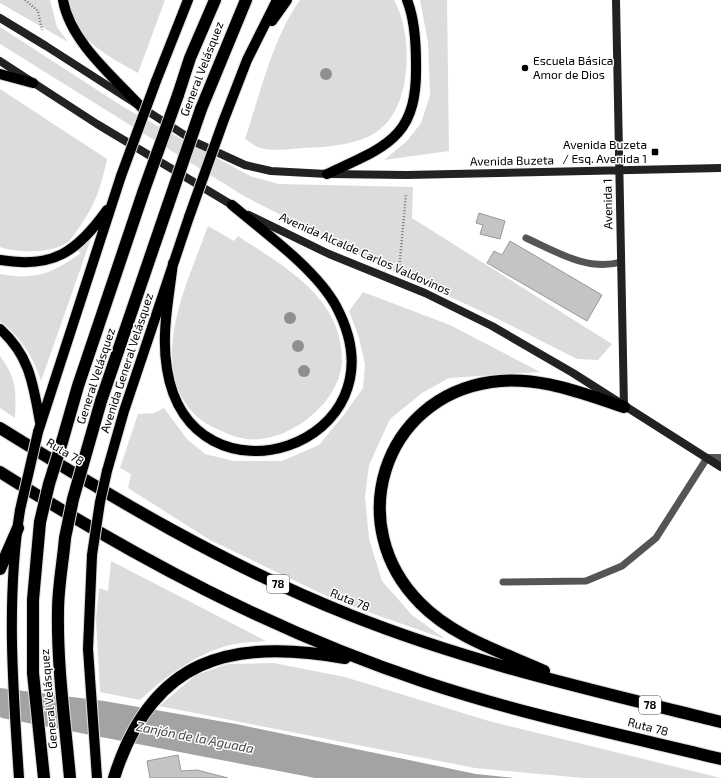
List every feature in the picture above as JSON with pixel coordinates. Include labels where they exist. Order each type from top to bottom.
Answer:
[{"type":"highway","name":"General Velásquez","points":[[44,778],[33,672],[33,600],[40,522],[49,484],[78,386],[190,58],[215,0]]},
{"type":"highway","name":"General Velásquez","points":[[70,778],[59,679],[58,609],[65,538],[72,499],[101,401],[201,109],[228,40],[246,0]]},
{"type":"highway","points":[[580,687],[472,639],[452,628],[420,603],[399,576],[383,543],[380,510],[381,485],[390,456],[408,426],[436,402],[472,386],[511,380],[536,382],[563,386],[624,407]]},
{"type":"highway","name":"Ruta 78","points":[[0,428],[157,523],[246,570],[351,616],[443,649],[580,687],[721,722]]},
{"type":"highway","name":"Ruta 78","points":[[0,472],[96,532],[184,580],[243,609],[365,661],[465,695],[721,759]]},
{"type":"highway","points":[[0,568],[18,528]]},
{"type":"highway","points":[[114,778],[124,750],[139,720],[149,705],[161,692],[189,672],[206,663],[231,655],[262,651],[316,654],[365,661]]},
{"type":"main road","points":[[63,0],[71,24],[79,38],[143,109]]},
{"type":"main road","name":"Avenida General Velásquez","points":[[97,778],[90,686],[88,620],[92,555],[100,502],[107,471],[124,411],[173,263],[223,122],[247,60],[277,0]]},
{"type":"main road","points":[[247,60],[288,0]]},
{"type":"main road","points":[[0,18],[197,143],[245,165],[285,172],[328,174],[384,146],[399,131],[411,112],[416,91],[416,41],[411,11],[406,0]]},
{"type":"main road","name":"Avenida 1","points":[[616,0],[624,407]]},
{"type":"main road","points":[[19,778],[13,667],[12,590],[20,510],[40,428],[121,176],[186,3]]},
{"type":"main road","name":"Avenida Alcalde Carlos Valdovinos","points":[[0,61],[97,124],[232,205],[297,240],[438,299],[499,330],[573,373],[624,407],[721,467]]},
{"type":"main road","points":[[0,74],[33,83]]},
{"type":"main road","name":"Avenida Buzeta","points":[[328,174],[407,175],[721,168]]},
{"type":"main road","points":[[0,260],[29,263],[56,258],[83,239],[98,223],[113,202]]},
{"type":"main road","points":[[173,263],[166,325],[167,368],[176,400],[183,413],[196,427],[225,445],[253,452],[283,448],[312,435],[325,425],[334,413],[342,398],[350,368],[351,353],[343,321],[335,305],[312,275],[232,205]]},
{"type":"main road","points":[[0,329],[16,344],[29,370],[40,428]]},
{"type":"street","points":[[707,458],[721,458]]},
{"type":"lane","points":[[526,238],[573,259],[608,266],[621,262]]},
{"type":"lane","points":[[503,582],[586,581],[622,566],[656,538],[707,458]]},
{"type":"path","points":[[25,0],[38,11],[46,46]]},
{"type":"path","points":[[398,283],[406,194]]},
{"type":"shaded area","points":[[0,0],[50,0],[57,27],[68,42],[0,3]]},
{"type":"shaded area","points":[[69,0],[165,0],[138,73],[104,53],[84,36],[72,14]]},
{"type":"shaded area","points":[[300,0],[394,0],[400,14],[407,49],[404,87],[398,104],[390,119],[379,130],[362,139],[322,147],[280,150],[262,149],[245,139],[275,48],[282,31]]},
{"type":"shaded area","points":[[420,0],[447,0],[449,151],[384,160],[407,141],[421,123],[430,95],[428,42]]},
{"type":"shaded area","points":[[0,27],[125,108],[250,176],[279,184],[413,187],[412,218],[612,344],[598,360],[577,359],[498,319],[343,247],[244,196],[0,44]]},
{"type":"shaded area","points":[[0,89],[107,159],[100,187],[84,221],[69,241],[54,248],[25,251],[0,247]]},
{"type":"shaded area","points":[[208,226],[234,241],[238,236],[275,260],[299,278],[320,299],[331,316],[336,328],[341,347],[342,360],[339,376],[332,391],[322,405],[309,418],[295,428],[279,435],[262,439],[246,439],[219,430],[198,418],[186,404],[178,388],[173,369],[172,351],[177,315],[188,278]]},
{"type":"shaded area","points":[[92,236],[41,381],[30,355],[20,340],[0,321],[0,274],[13,276],[34,276],[43,274],[61,266],[81,253],[78,251]]},
{"type":"shaded area","points":[[363,292],[450,325],[540,372],[449,378],[422,393],[390,419],[369,465],[365,496],[369,539],[382,581],[412,615],[445,639],[337,601],[210,540],[128,488],[131,474],[120,468],[138,414],[154,413],[164,408],[187,439],[205,454],[234,461],[282,461],[319,445],[343,416],[363,388],[365,364],[359,338],[349,311]]},
{"type":"shaded area","points":[[0,356],[10,371],[14,385],[15,418],[0,408]]},
{"type":"shaded area","points":[[111,561],[266,641],[246,642],[231,645],[202,655],[169,675],[140,700],[100,692],[96,619],[99,588],[108,591]]},
{"type":"shaded area","points":[[273,663],[345,677],[489,721],[721,778],[583,778],[475,768],[159,706],[196,675],[228,664]]},
{"type":"water","name":"Zanjón de la Aguada","points":[[0,688],[104,701],[236,724],[476,774],[514,778],[315,778],[2,718],[0,717]]},
{"type":"building","points":[[479,213],[505,221],[500,239],[480,234],[483,225],[476,223]]},
{"type":"building","points":[[510,241],[602,295],[587,321],[487,263],[494,251],[502,255]]},
{"type":"building","points":[[178,755],[181,771],[197,770],[228,778],[150,778],[147,761]]},
{"type":"place","name":"Escuela Básica Amor de Dios","points":[[525,68]]},
{"type":"place","name":"Avenida Buzeta / Esq. Avenida 1","points":[[655,152]]}]
